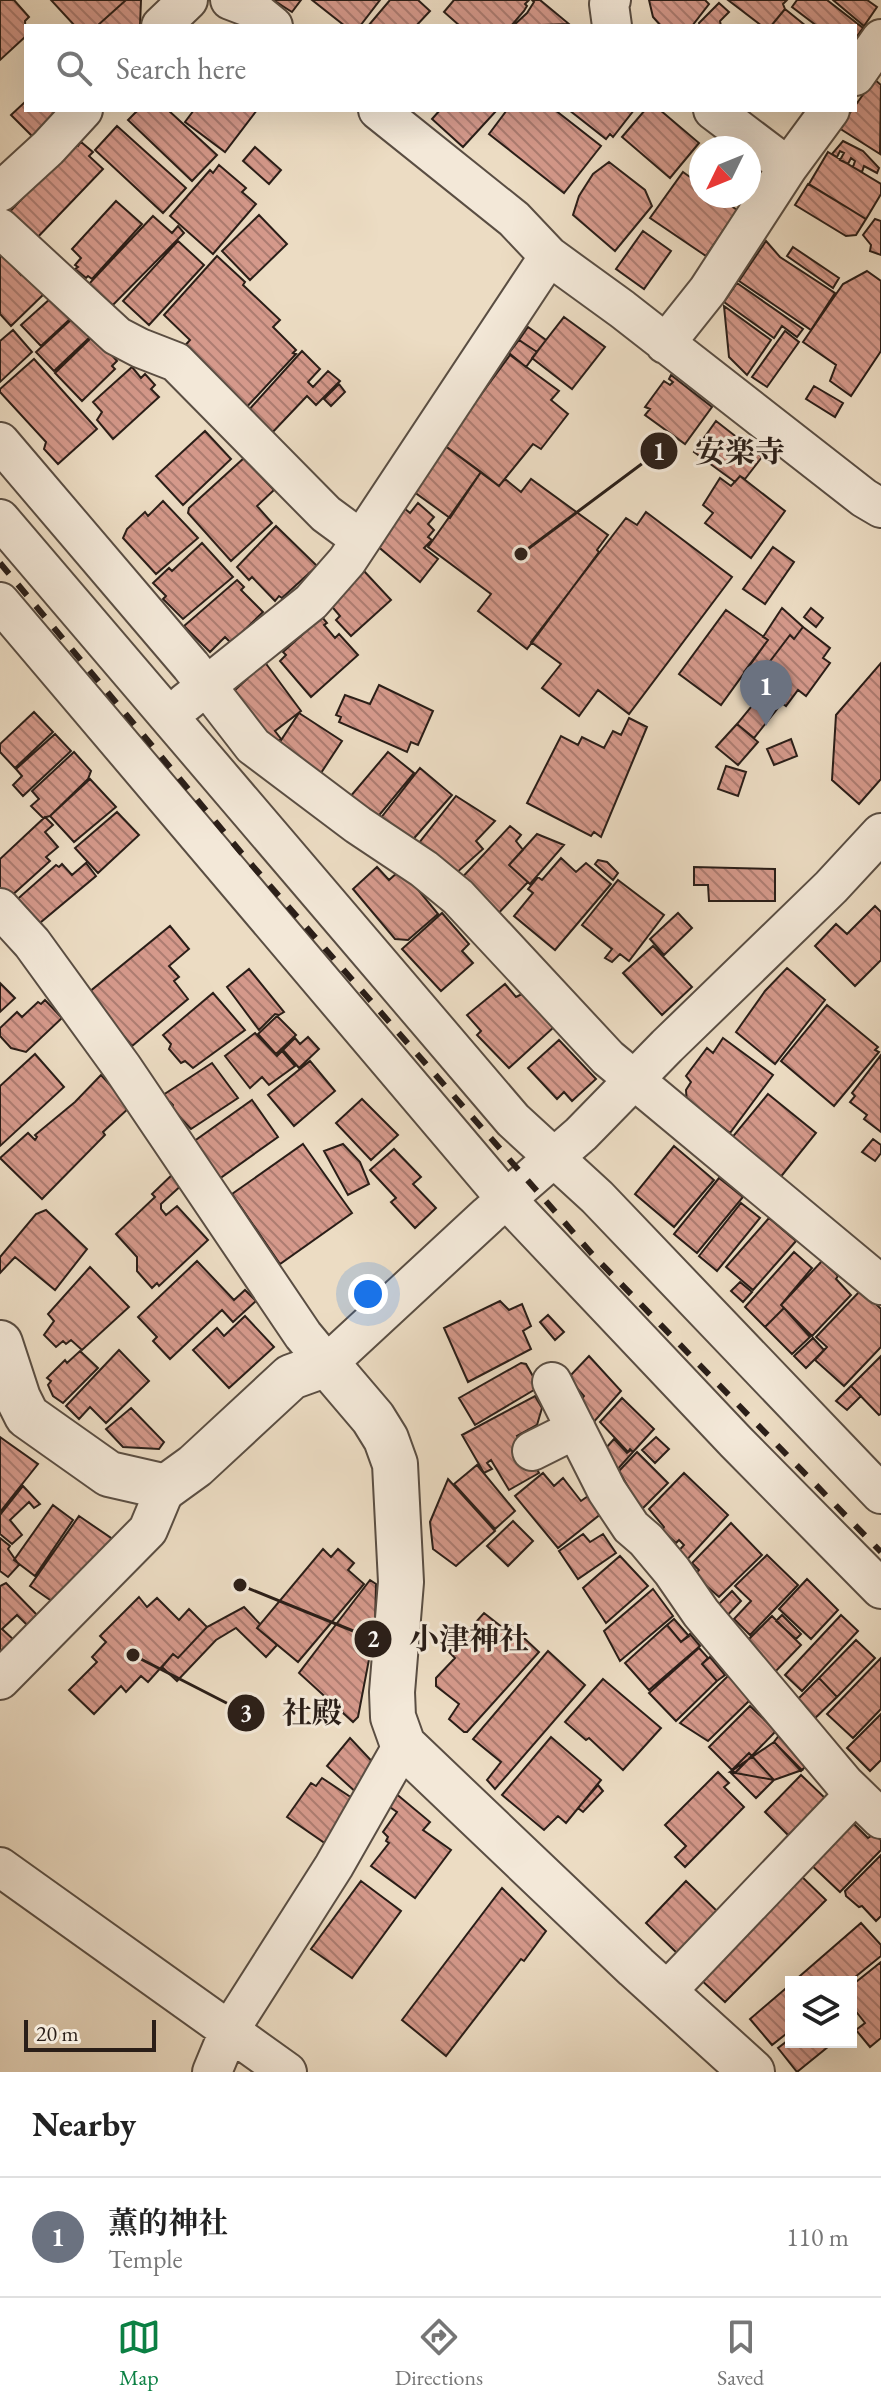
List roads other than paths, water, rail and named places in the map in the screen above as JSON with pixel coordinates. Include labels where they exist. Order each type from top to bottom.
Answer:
[{"type":"street","points":[[163,24],[188,0]]},
{"type":"street","points":[[230,0],[251,8],[271,24]]},
{"type":"street","points":[[611,0],[612,24]]},
{"type":"street","points":[[857,73],[881,39]]},
{"type":"street","points":[[0,192],[81,112]]},
{"type":"street","points":[[380,112],[514,219],[549,256],[881,508]]},
{"type":"street","points":[[716,112],[788,167]]},
{"type":"street","points":[[665,344],[708,290],[788,167],[829,112]]},
{"type":"street","points":[[0,228],[117,336],[176,362],[326,514],[360,539]]},
{"type":"street","points":[[167,716],[267,640],[311,602],[347,561],[549,256]]},
{"type":"street","points":[[0,442],[253,746],[458,897],[608,1058],[881,1285]]},
{"type":"street","points":[[0,519],[513,1120],[597,1197],[881,1494]]},
{"type":"street","points":[[0,602],[507,1200],[736,1442],[881,1589]]},
{"type":"street","points":[[0,1680],[148,1530],[166,1487],[195,1466],[291,1377],[327,1364],[554,1158],[878,844]]},
{"type":"street","points":[[0,908],[32,943],[122,1067],[303,1335],[373,1418],[386,1439],[395,1464],[401,1582],[392,1692],[393,1717],[403,1745],[752,2072]]},
{"type":"street","points":[[0,1343],[27,1416],[109,1474],[166,1487]]},
{"type":"street","points":[[552,1382],[607,1491],[631,1527],[868,1806],[665,1993]]},
{"type":"street","points":[[532,1451],[576,1429]]},
{"type":"street","points":[[212,2072],[229,2031],[334,1866],[403,1745]]},
{"type":"street","points":[[0,1867],[287,2072]]},
{"type":"railway","points":[[0,563],[244,856],[593,1255],[881,1552]]},
{"type":"place","name":"安楽寺","points":[[521,554]]},
{"type":"place","name":"薫的神社","points":[[766,726]]},
{"type":"place","name":"小津神社","points":[[240,1585]]},
{"type":"place","name":"社殿","points":[[133,1655]]}]
